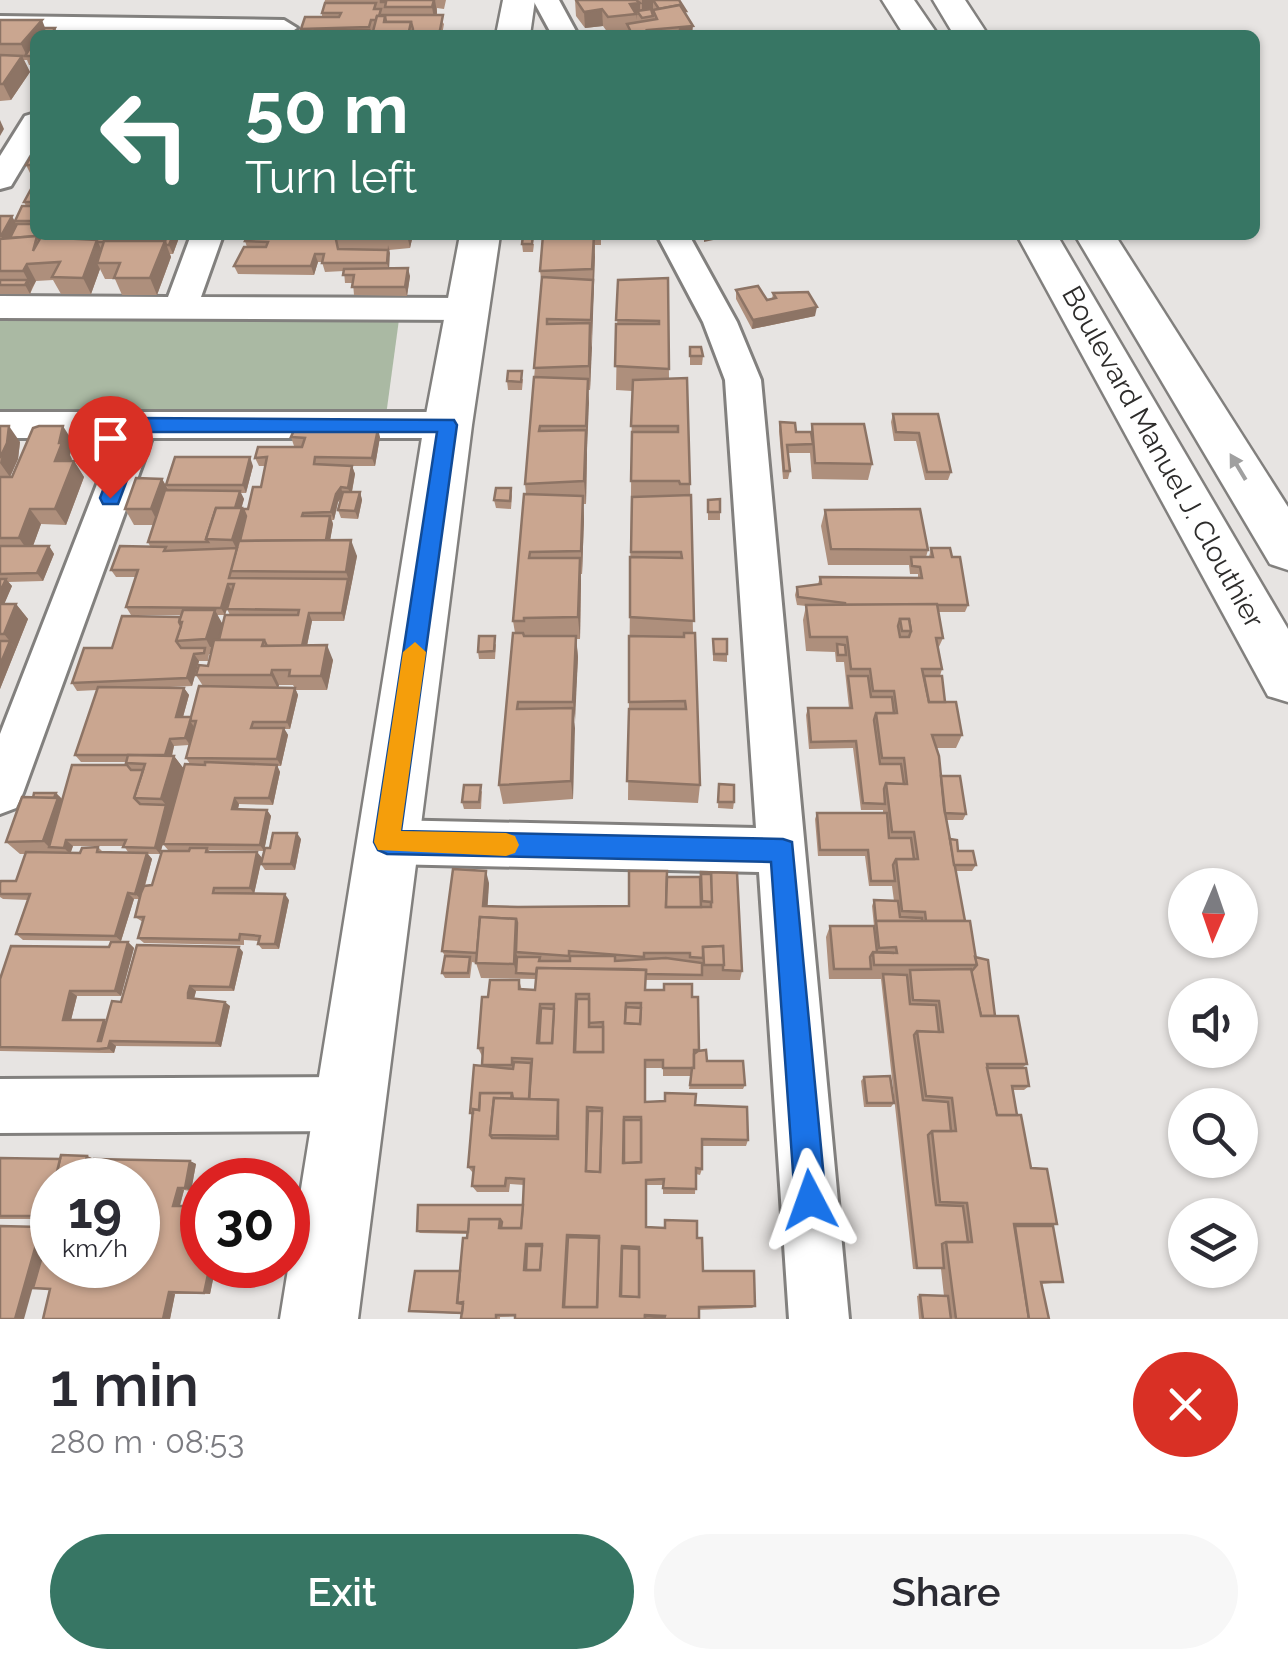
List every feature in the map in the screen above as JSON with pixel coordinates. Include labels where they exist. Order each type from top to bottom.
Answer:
[{"type":"main road","points":[[514,30],[519,0]]},
{"type":"main road","points":[[898,0],[918,30]]},
{"type":"main road","points":[[949,0],[968,30]]},
{"type":"main road","points":[[319,1319],[448,425],[479,240]]},
{"type":"main road","name":"Boulevard Manuel J. Clouthier","points":[[1040,240],[1288,680]]},
{"type":"main road","name":"Boulevard Manuel J. Clouthier","points":[[1099,240],[1288,550]]},
{"type":"street","points":[[0,24],[91,30],[108,0]]},
{"type":"street","points":[[283,30],[294,0]]},
{"type":"street","points":[[546,0],[562,30]]},
{"type":"street","points":[[0,180],[30,130]]},
{"type":"street","points":[[180,309],[205,240]]},
{"type":"street","points":[[676,240],[720,322],[743,380],[819,1319]]},
{"type":"street","points":[[0,308],[468,309]]},
{"type":"street","points":[[0,424],[448,425]]},
{"type":"street","points":[[0,793],[138,425]]},
{"type":"street","points":[[387,842],[783,851]]},
{"type":"street","points":[[0,1106],[350,1104]]},
{"type":"green space","points":[[0,311],[400,312],[385,423],[0,421]]},
{"type":"building","points":[[381,0],[434,0],[432,7],[385,7],[386,2]]},
{"type":"building","points":[[576,0],[640,3],[630,4],[636,14],[608,17],[602,9],[584,12]]},
{"type":"building","points":[[653,0],[679,0],[686,11],[680,5],[659,9]]},
{"type":"building","points":[[325,3],[376,3],[374,9],[381,9],[369,27],[301,29],[305,17],[339,17],[341,13],[322,13]]},
{"type":"building","points":[[680,5],[693,26],[630,30],[627,24],[657,19],[653,10]]},
{"type":"building","points":[[651,9],[653,16],[642,18],[637,11]]},
{"type":"building","points":[[381,15],[443,15],[440,30],[413,30],[411,22],[386,22]]},
{"type":"building","points":[[377,16],[385,16],[384,22],[411,22],[409,30],[373,30]]},
{"type":"building","points":[[0,20],[42,20],[21,44],[0,44]]},
{"type":"building","points":[[0,55],[22,56],[3,84],[0,84]]},
{"type":"building","points":[[22,206],[30,206],[30,221],[15,221]]},
{"type":"building","points":[[0,216],[12,216],[1,236],[0,236]]},
{"type":"building","points":[[17,224],[30,224],[30,237],[10,238]]},
{"type":"building","points":[[30,237],[36,240],[33,251],[39,240],[97,240],[83,278],[52,277],[60,262],[27,264],[23,271],[0,271],[0,239]]},
{"type":"building","points":[[171,240],[169,245],[165,241],[96,242]]},
{"type":"building","points":[[336,240],[338,249],[388,250],[387,263],[322,263],[324,254],[315,254],[311,266],[234,266],[244,247],[266,247],[268,242],[245,241]]},
{"type":"building","points":[[543,240],[594,240],[592,269],[540,271]]},
{"type":"building","points":[[104,241],[165,241],[150,278],[114,278],[120,263],[97,263]]},
{"type":"building","points":[[408,268],[405,287],[352,287],[354,275],[343,275],[344,269]]},
{"type":"building","points":[[542,277],[593,280],[591,320],[547,319],[547,324],[590,323],[589,366],[534,368]]},
{"type":"building","points":[[668,278],[669,369],[615,366],[616,324],[659,324],[616,320],[618,280]]},
{"type":"building","points":[[0,280],[28,280],[25,285],[0,285]]},
{"type":"building","points":[[758,286],[767,300],[776,298],[773,293],[808,292],[817,307],[753,320],[736,290]]},
{"type":"building","points":[[690,347],[701,347],[703,356],[690,356]]},
{"type":"building","points":[[508,371],[522,371],[521,382],[507,381]]},
{"type":"building","points":[[534,377],[588,379],[586,426],[540,426],[539,431],[586,430],[584,481],[525,484]]},
{"type":"building","points":[[687,378],[690,484],[631,481],[632,432],[678,432],[678,426],[631,426],[633,380]]},
{"type":"building","points":[[893,414],[938,414],[951,472],[927,472],[919,433],[896,432]]},
{"type":"building","points":[[780,422],[795,423],[796,432],[811,432],[813,444],[787,445],[790,471],[784,471]]},
{"type":"building","points":[[812,424],[864,424],[872,464],[815,463]]},
{"type":"building","points":[[0,426],[9,426],[0,458]]},
{"type":"building","points":[[63,426],[55,461],[74,461],[55,509],[30,509],[19,538],[0,538],[0,477],[12,477],[33,428]]},
{"type":"building","points":[[295,428],[378,429],[372,458],[315,457],[314,464],[352,466],[348,488],[341,487],[336,494],[331,512],[303,513],[302,516],[330,516],[326,540],[240,541],[246,516],[243,509],[248,509],[253,487],[261,487],[267,457],[255,458],[258,447],[302,447],[305,438],[291,437]]},
{"type":"building","points":[[175,457],[250,457],[243,485],[166,485]]},
{"type":"building","points":[[136,478],[162,479],[151,509],[125,509]]},
{"type":"building","points":[[496,488],[511,488],[510,501],[494,500]]},
{"type":"building","points":[[165,490],[240,491],[235,508],[216,508],[208,542],[148,542]]},
{"type":"building","points":[[343,492],[360,492],[355,511],[338,510]]},
{"type":"building","points":[[524,494],[583,496],[581,551],[530,552],[529,558],[580,558],[578,617],[513,621]]},
{"type":"building","points":[[691,495],[694,621],[630,617],[630,557],[682,558],[681,552],[631,552],[632,497]]},
{"type":"building","points":[[720,499],[720,512],[708,512],[708,500]]},
{"type":"building","points":[[216,508],[242,508],[232,540],[206,539]]},
{"type":"building","points":[[920,509],[928,550],[831,549],[825,510]]},
{"type":"building","points":[[351,540],[346,572],[230,571],[239,541]]},
{"type":"building","points":[[0,546],[49,546],[37,573],[0,574]]},
{"type":"building","points":[[120,546],[166,547],[164,551],[237,548],[229,578],[348,579],[342,613],[309,613],[302,646],[267,646],[264,640],[219,640],[225,615],[298,615],[299,610],[227,609],[234,584],[228,584],[221,608],[126,607],[138,570],[111,570]]},
{"type":"building","points":[[931,548],[950,548],[952,557],[960,557],[968,605],[845,605],[798,597],[797,587],[821,584],[820,577],[922,578],[920,567],[912,566],[911,557],[933,557]]},
{"type":"building","points":[[0,604],[16,604],[4,634],[0,634]]},
{"type":"building","points":[[937,604],[943,638],[936,638],[942,669],[922,669],[929,702],[956,702],[962,735],[932,735],[939,756],[965,921],[926,921],[925,912],[902,911],[896,859],[918,859],[914,832],[892,832],[886,783],[907,784],[904,758],[882,758],[876,713],[897,713],[894,691],[873,691],[870,669],[851,669],[847,637],[810,637],[806,605]],"holes":[[[900,619],[909,619],[909,637],[900,637]]]},
{"type":"building","points":[[183,610],[215,610],[206,639],[176,641]]},
{"type":"building","points":[[122,616],[180,617],[176,641],[181,648],[205,648],[204,653],[194,654],[187,678],[72,683],[84,648],[112,648]]},
{"type":"building","points":[[900,619],[909,619],[911,631],[902,631]]},
{"type":"building","points":[[513,633],[576,636],[573,702],[518,702],[517,709],[573,708],[571,781],[499,785]]},
{"type":"building","points":[[684,633],[695,633],[700,785],[627,781],[629,709],[686,709],[685,701],[629,702],[629,636],[684,637]]},
{"type":"building","points":[[479,636],[495,636],[494,651],[478,652]]},
{"type":"building","points":[[713,639],[727,639],[727,654],[714,654]]},
{"type":"building","points":[[214,640],[264,640],[262,646],[327,645],[321,676],[289,676],[290,670],[272,670],[271,675],[196,675],[199,665],[208,666]]},
{"type":"building","points":[[0,641],[10,641],[0,665]]},
{"type":"building","points":[[837,644],[845,645],[846,655],[838,655]]},
{"type":"building","points":[[848,676],[868,676],[871,697],[892,697],[894,713],[876,713],[874,720],[880,764],[901,764],[904,784],[886,783],[885,804],[863,803],[856,741],[811,742],[808,708],[852,708]]},
{"type":"building","points":[[924,676],[942,676],[945,702],[929,702]]},
{"type":"building","points":[[199,686],[295,688],[287,722],[253,722],[251,728],[284,728],[277,759],[186,758],[196,721],[190,721],[185,738],[170,739],[165,755],[75,755],[98,687],[184,688],[176,717],[191,717]]},
{"type":"building","points":[[128,755],[174,756],[161,799],[134,798],[145,764],[126,763]]},
{"type":"building","points":[[185,764],[277,765],[269,798],[235,798],[232,809],[267,810],[260,845],[163,844]]},
{"type":"building","points":[[72,765],[127,765],[131,770],[143,770],[134,798],[140,804],[166,805],[155,848],[123,847],[126,840],[66,840],[64,848],[49,847]]},
{"type":"building","points":[[941,776],[960,776],[966,814],[945,813]]},
{"type":"building","points":[[719,784],[734,785],[734,802],[718,802]]},
{"type":"building","points":[[464,785],[481,785],[479,802],[462,802]]},
{"type":"building","points":[[34,793],[56,793],[54,798],[33,798]]},
{"type":"building","points":[[22,797],[58,798],[43,841],[6,842]]},
{"type":"building","points":[[817,813],[887,813],[889,838],[911,838],[914,859],[896,859],[895,881],[871,881],[868,850],[820,850]]},
{"type":"building","points":[[273,833],[297,833],[291,864],[261,864]]},
{"type":"building","points":[[950,839],[957,840],[958,851],[973,851],[976,865],[954,865]]},
{"type":"building","points":[[98,847],[97,852],[147,853],[135,894],[128,893],[115,936],[16,934],[30,894],[0,894],[0,883],[16,881],[26,852],[80,853],[82,848]]},
{"type":"building","points":[[207,848],[206,852],[257,852],[250,888],[214,888],[213,893],[285,894],[275,944],[258,944],[260,936],[240,934],[239,940],[138,938],[144,917],[135,917],[141,893],[144,886],[152,885],[162,851]]},
{"type":"building","points":[[453,869],[486,871],[483,906],[518,907],[629,906],[629,871],[667,871],[666,907],[711,907],[711,874],[701,872],[737,873],[742,971],[723,970],[723,946],[703,947],[703,958],[690,957],[690,953],[644,953],[644,957],[569,951],[569,956],[516,952],[516,919],[480,917],[477,953],[442,951]]},
{"type":"building","points":[[701,874],[711,874],[712,902],[702,901]]},
{"type":"building","points":[[667,877],[700,877],[701,907],[666,907]]},
{"type":"building","points":[[874,900],[898,901],[900,917],[922,921],[876,921]]},
{"type":"building","points":[[480,917],[516,919],[514,964],[476,963]]},
{"type":"building","points":[[876,921],[970,921],[977,965],[874,965],[873,952],[897,953],[896,947],[879,948]]},
{"type":"building","points":[[830,926],[874,926],[877,952],[894,953],[873,952],[871,969],[834,969]]},
{"type":"building","points":[[111,942],[128,942],[115,991],[70,991],[63,1020],[104,1020],[101,1041],[112,1001],[121,1002],[137,945],[239,947],[230,987],[190,986],[188,993],[188,998],[225,1002],[216,1043],[110,1041],[108,1048],[99,1049],[0,1047],[0,979],[11,946],[109,947]]},
{"type":"building","points":[[723,946],[724,965],[704,965],[703,947]]},
{"type":"building","points":[[445,956],[470,957],[468,973],[442,973]]},
{"type":"building","points":[[570,956],[615,956],[615,961],[666,958],[702,963],[702,975],[537,968],[536,974],[516,973],[517,957],[570,961]]},
{"type":"building","points":[[975,957],[988,960],[995,1016],[981,1016],[971,972],[977,965]]},
{"type":"building","points":[[537,968],[646,970],[645,990],[664,990],[664,984],[692,984],[692,997],[698,997],[699,1050],[694,1050],[694,1068],[663,1068],[663,1060],[645,1060],[645,1102],[665,1101],[665,1093],[696,1094],[695,1105],[747,1107],[748,1140],[702,1139],[702,1169],[696,1168],[696,1189],[663,1188],[664,1179],[646,1180],[646,1227],[665,1228],[665,1220],[697,1221],[703,1271],[754,1271],[755,1306],[699,1307],[699,1319],[645,1315],[645,1319],[515,1319],[515,1315],[496,1315],[496,1319],[461,1319],[463,1302],[457,1303],[463,1238],[467,1238],[469,1219],[500,1219],[499,1228],[521,1228],[524,1179],[506,1178],[505,1186],[472,1186],[474,1167],[468,1167],[473,1109],[479,1110],[480,1093],[512,1093],[511,1099],[494,1098],[492,1138],[558,1139],[558,1100],[529,1099],[532,1059],[512,1058],[512,1065],[482,1065],[483,1048],[478,1048],[482,997],[488,997],[490,980],[519,980],[519,989],[535,990]],"holes":[[[576,994],[589,994],[589,1023],[603,1022],[603,1052],[574,1052]],[[626,1003],[641,1003],[640,1024],[625,1023]],[[540,1004],[554,1004],[552,1043],[537,1043]],[[587,1107],[602,1108],[600,1172],[586,1171]],[[624,1117],[641,1117],[641,1162],[623,1163]],[[567,1235],[599,1236],[597,1307],[563,1307]],[[526,1244],[542,1244],[540,1270],[524,1270]],[[622,1246],[639,1247],[639,1297],[620,1296]]]},
{"type":"building","points":[[971,969],[981,1016],[1018,1016],[1027,1064],[987,1064],[997,1115],[1021,1115],[1031,1168],[1047,1169],[1057,1224],[1014,1224],[1029,1319],[956,1319],[946,1242],[972,1242],[967,1203],[940,1202],[932,1131],[956,1131],[952,1098],[926,1096],[917,1031],[943,1032],[939,1001],[913,1000],[910,970]]},
{"type":"building","points":[[883,974],[907,975],[910,1004],[936,1005],[939,1032],[917,1031],[914,1035],[923,1100],[948,1102],[951,1131],[932,1131],[928,1135],[936,1205],[963,1206],[968,1242],[942,1244],[944,1268],[917,1268]]},
{"type":"building","points":[[577,999],[589,999],[589,1027],[603,1027],[603,1052],[575,1052]]},
{"type":"building","points":[[626,1007],[641,1008],[640,1024],[625,1023]]},
{"type":"building","points":[[541,1008],[554,1009],[552,1043],[539,1043]]},
{"type":"building","points":[[706,1050],[707,1061],[743,1061],[745,1085],[690,1085],[694,1054]]},
{"type":"building","points":[[514,1062],[531,1063],[529,1099],[513,1099],[512,1093],[480,1093],[479,1110],[470,1113],[474,1065],[513,1069]]},
{"type":"building","points":[[987,1068],[1026,1068],[1029,1086],[1012,1086],[1017,1115],[997,1115]]},
{"type":"building","points":[[890,1076],[894,1103],[867,1103],[864,1077]]},
{"type":"building","points":[[494,1098],[558,1100],[557,1136],[490,1135]]},
{"type":"building","points":[[588,1111],[602,1111],[600,1172],[586,1171]]},
{"type":"building","points":[[624,1120],[641,1120],[641,1162],[624,1163]]},
{"type":"building","points":[[61,1155],[87,1156],[86,1158],[60,1158]]},
{"type":"building","points":[[0,1158],[30,1158],[30,1216],[0,1216]]},
{"type":"building","points":[[160,1160],[180,1161],[180,1188],[173,1206],[180,1206],[180,1288],[205,1288],[204,1293],[169,1292],[163,1319],[43,1319],[50,1289],[33,1288],[160,1288]]},
{"type":"building","points":[[418,1205],[523,1205],[521,1228],[501,1228],[500,1219],[469,1219],[468,1232],[417,1231]]},
{"type":"building","points":[[0,1226],[30,1227],[30,1266],[15,1319],[0,1319]]},
{"type":"building","points":[[1015,1226],[1053,1226],[1063,1282],[1041,1282],[1049,1319],[1029,1319]]},
{"type":"building","points":[[568,1237],[599,1238],[597,1307],[564,1307]]},
{"type":"building","points":[[527,1246],[542,1246],[540,1270],[526,1270]]},
{"type":"building","points":[[622,1248],[639,1249],[639,1297],[621,1296]]},
{"type":"building","points":[[415,1271],[460,1271],[457,1303],[463,1304],[462,1313],[409,1311]]},
{"type":"building","points":[[920,1295],[948,1296],[951,1319],[923,1319]]},
{"type":"slow traffic","points":[[415,652],[387,842],[506,845]]},
{"type":"route","points":[[110,498],[138,425],[448,425],[387,842],[783,851],[810,1200]]}]
